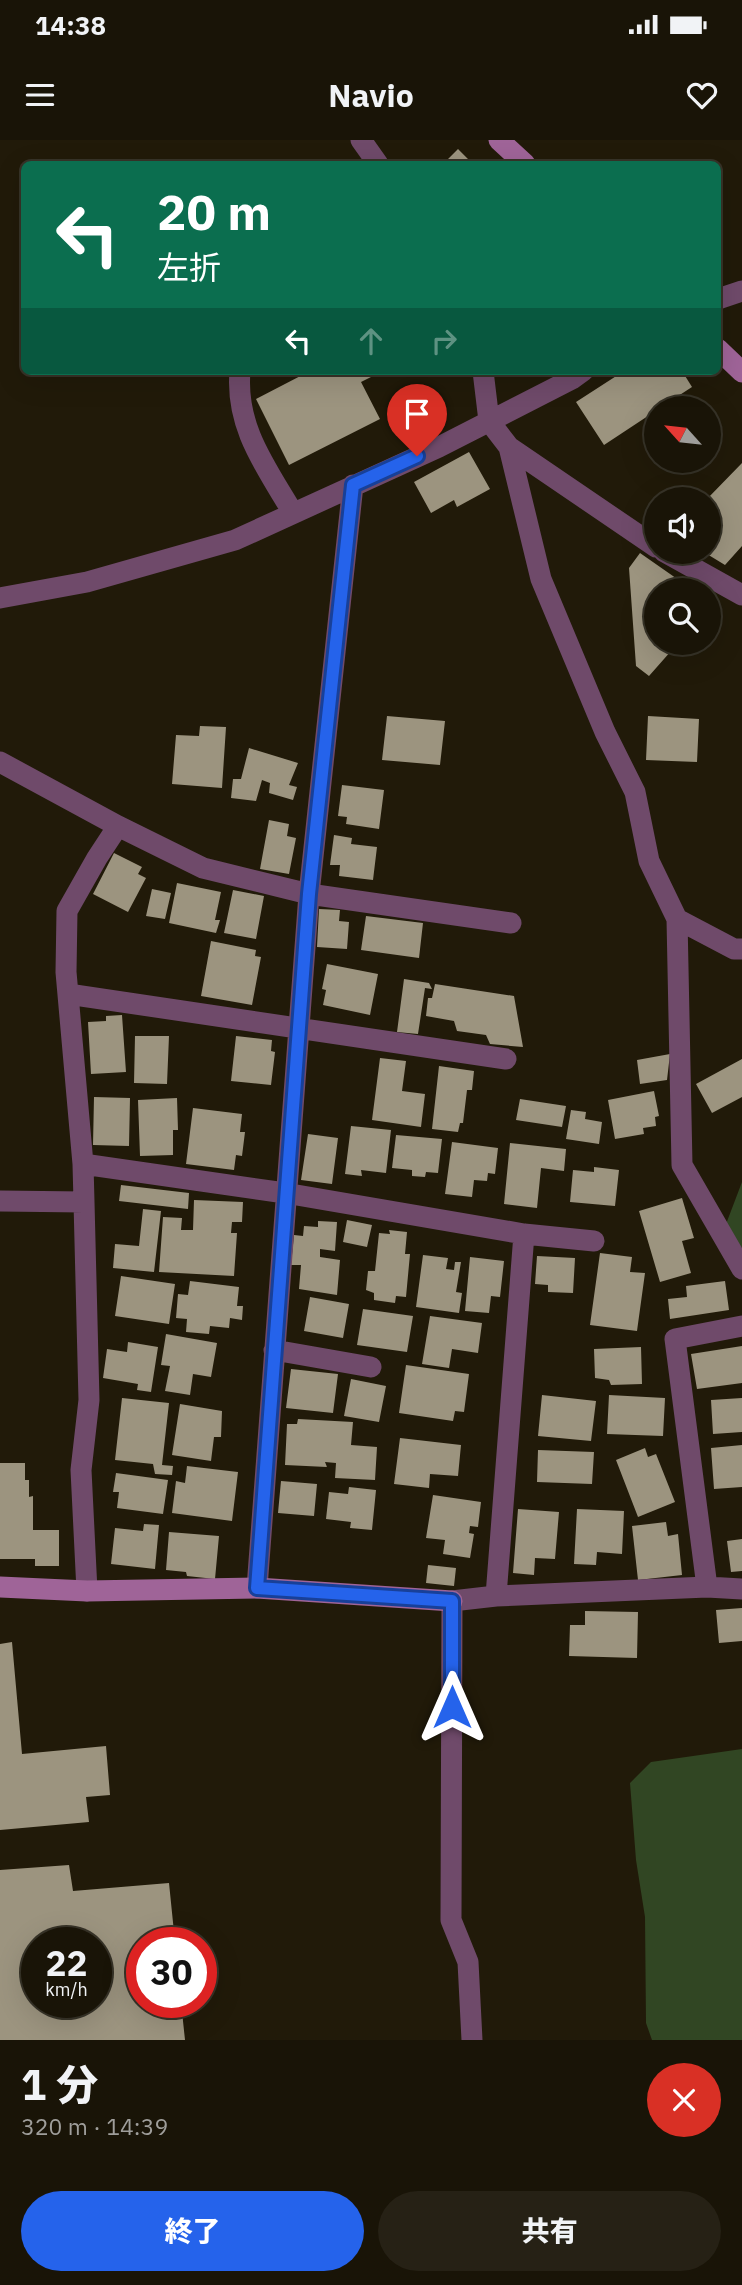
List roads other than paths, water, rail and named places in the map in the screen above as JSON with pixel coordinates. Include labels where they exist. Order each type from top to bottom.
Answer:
[{"type":"street","points":[[361,140],[377,161]]},
{"type":"street","points":[[499,140],[521,161]]},
{"type":"street","points":[[721,298],[742,291]]},
{"type":"street","points":[[721,352],[742,372]]},
{"type":"street","points":[[240,375],[238,391],[243,422],[293,513]]},
{"type":"street","points":[[483,375],[489,421],[509,447],[644,539]]},
{"type":"street","points":[[0,598],[88,582],[234,540],[489,421],[578,375]]},
{"type":"street","points":[[509,447],[541,579],[606,732],[635,792],[649,861],[677,919],[682,1165],[742,1269]]},
{"type":"street","points":[[257,1588],[309,894],[353,485]]},
{"type":"street","points":[[686,564],[742,595]]},
{"type":"street","points":[[0,762],[118,827],[203,868],[309,894],[511,923]]},
{"type":"street","points":[[87,1591],[81,1470],[89,1400],[85,1202],[66,972],[67,911],[118,827]]},
{"type":"street","points":[[677,919],[734,949],[742,949]]},
{"type":"street","points":[[68,994],[506,1059]]},
{"type":"street","points":[[83,1164],[285,1193],[523,1234],[594,1241]]},
{"type":"street","points":[[0,1201],[85,1202]]},
{"type":"street","points":[[496,1596],[523,1234]]},
{"type":"street","points":[[707,1587],[675,1339],[742,1326]]},
{"type":"street","points":[[274,1350],[371,1367]]},
{"type":"street","points":[[0,1587],[87,1591],[257,1588],[452,1601],[496,1596],[707,1587],[742,1589]]},
{"type":"street","points":[[452,1601],[451,1920],[468,1962],[472,2040]]}]
